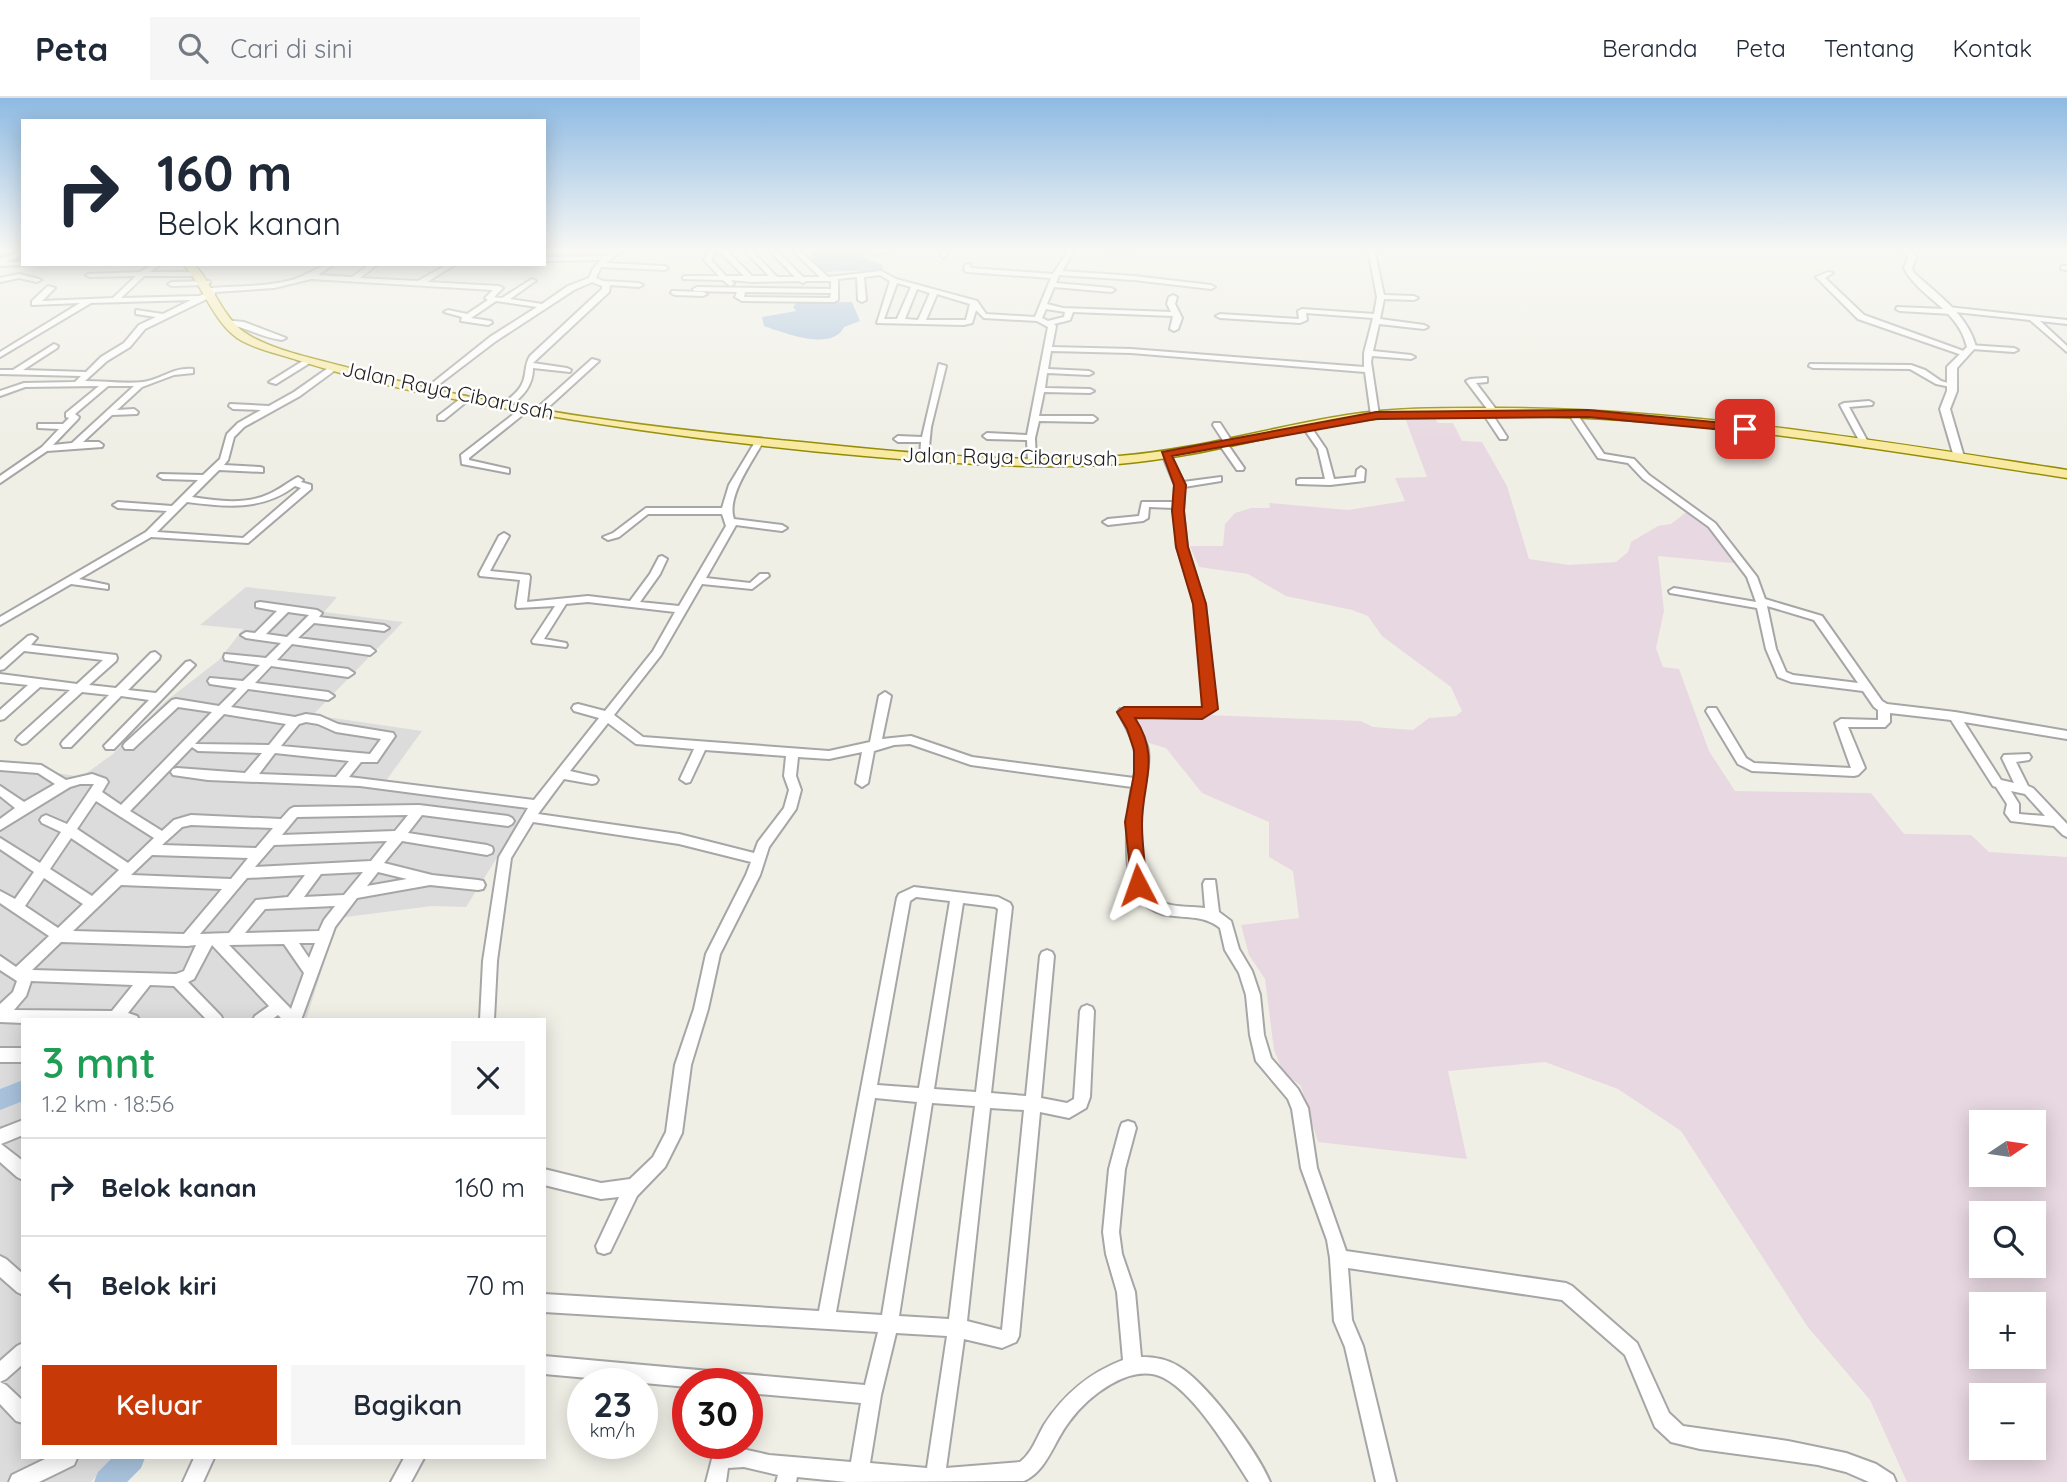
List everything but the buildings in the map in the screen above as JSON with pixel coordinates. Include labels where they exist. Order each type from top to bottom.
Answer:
[{"type":"main road","name":"Jalan Raya Cibarusah","points":[[222,314],[227,322],[246,338],[309,361],[467,398],[539,411],[759,442],[924,457],[1116,461],[1376,415],[1572,413],[1782,432],[2067,474]]},
{"type":"street","points":[[0,355],[68,314]]},
{"type":"street","points":[[147,314],[163,317]]},
{"type":"street","points":[[77,384],[127,345],[142,327],[168,314]]},
{"type":"street","points":[[456,314],[468,316]]},
{"type":"street","points":[[472,314],[464,319],[488,323]]},
{"type":"street","points":[[429,390],[493,339],[532,314]]},
{"type":"street","points":[[529,365],[582,314]]},
{"type":"street","points":[[880,314],[878,319],[944,323],[969,321],[971,314]]},
{"type":"street","points":[[900,322],[904,314]]},
{"type":"street","points":[[921,322],[924,314]]},
{"type":"street","points":[[944,323],[947,314]]},
{"type":"street","points":[[982,314],[984,316],[1038,318]]},
{"type":"street","points":[[1022,314],[1050,323],[1067,318],[1070,314]]},
{"type":"street","points":[[1038,318],[1040,314]]},
{"type":"street","points":[[1167,314],[1176,314],[1174,329]]},
{"type":"street","points":[[1220,316],[1301,321],[1301,314]]},
{"type":"street","points":[[1328,314],[1375,318],[1424,327]]},
{"type":"street","points":[[1376,314],[1367,370],[1376,415]]},
{"type":"street","points":[[1858,314],[1861,317],[1969,350],[2014,350]]},
{"type":"street","points":[[1952,314],[1970,337],[1969,350],[1952,367],[1945,409],[1959,457]]},
{"type":"street","points":[[1980,314],[2067,321]]},
{"type":"street","points":[[2032,318],[2067,349]]},
{"type":"street","points":[[227,322],[243,321],[268,337],[282,338]]},
{"type":"street","points":[[1032,461],[1031,438],[1038,418],[1046,371],[1050,323]]},
{"type":"street","points":[[14,372],[54,346]]},
{"type":"street","points":[[1049,349],[1131,351],[1367,370]]},
{"type":"street","points":[[1368,353],[1411,357]]},
{"type":"street","points":[[273,383],[309,361]]},
{"type":"street","points":[[539,411],[595,361]]},
{"type":"street","points":[[529,365],[567,369]]},
{"type":"street","points":[[506,405],[527,386],[531,376],[529,365]]},
{"type":"street","points":[[924,457],[942,366]]},
{"type":"street","points":[[1813,366],[1914,367],[1935,383],[1951,385]]},
{"type":"street","points":[[0,622],[149,534],[176,509],[202,478],[226,457],[232,433],[266,408],[297,394],[334,368]]},
{"type":"street","points":[[0,394],[24,385],[142,385],[158,380],[173,370],[190,371]]},
{"type":"street","points":[[1046,371],[1089,373]]},
{"type":"street","points":[[0,372],[88,374]]},
{"type":"street","points":[[24,385],[38,373]]},
{"type":"street","points":[[1484,380],[1469,381],[1503,437]]},
{"type":"street","points":[[45,426],[69,415],[105,385]]},
{"type":"street","points":[[75,445],[142,385]]},
{"type":"street","points":[[1042,390],[1090,391]]},
{"type":"street","points":[[441,418],[467,398]]},
{"type":"street","points":[[1865,444],[1844,405],[1869,403]]},
{"type":"street","points":[[233,405],[266,408]]},
{"type":"street","points":[[506,471],[465,462],[464,457],[526,409]]},
{"type":"street","points":[[112,413],[134,412]]},
{"type":"street","points":[[1572,413],[1601,456],[1631,461],[1646,477],[1712,525],[1752,577],[1771,649],[1782,674],[1791,678],[1867,688]]},
{"type":"street","points":[[0,480],[45,449],[75,417],[69,415]]},
{"type":"street","points":[[1038,418],[1093,419]]},
{"type":"street","points":[[1217,425],[1240,468]]},
{"type":"street","points":[[45,426],[65,427]]},
{"type":"street","points":[[1306,426],[1322,449],[1330,482]]},
{"type":"street","points":[[987,436],[1031,438]]},
{"type":"street","points":[[898,439],[926,440]]},
{"type":"street","points":[[731,522],[726,511],[737,478],[759,442]]},
{"type":"street","points":[[45,449],[99,445]]},
{"type":"street","points":[[1166,454],[1180,485],[1183,551],[1199,604],[1210,709],[1202,714],[1124,712],[1140,741],[1142,774],[1138,783],[1134,822],[1138,885],[1142,893],[1158,907],[1212,915],[1226,925],[1232,950],[1250,982],[1264,1061],[1293,1094],[1300,1108],[1309,1168],[1339,1258],[1343,1321],[1354,1346],[1387,1482]]},
{"type":"street","points":[[216,467],[260,470]]},
{"type":"street","points":[[1300,482],[1359,480],[1361,470]]},
{"type":"street","points":[[163,476],[202,478]]},
{"type":"street","points":[[1180,485],[1218,479]]},
{"type":"street","points":[[149,534],[245,541],[308,487],[296,482],[272,499],[251,504],[184,499]]},
{"type":"street","points":[[1108,522],[1143,518],[1146,504],[1179,505]]},
{"type":"street","points":[[118,505],[176,509]]},
{"type":"street","points":[[608,537],[616,535],[646,511],[726,511]]},
{"type":"street","points":[[145,522],[162,523]]},
{"type":"street","points":[[731,522],[782,528]]},
{"type":"street","points":[[487,1018],[490,961],[500,876],[509,849],[533,811],[657,653],[701,581],[731,522]]},
{"type":"street","points":[[504,536],[484,575],[525,577],[521,606],[588,599],[683,610]]},
{"type":"street","points":[[634,604],[662,559]]},
{"type":"street","points":[[701,581],[752,586],[764,576]]},
{"type":"street","points":[[71,582],[104,587]]},
{"type":"street","points":[[1674,591],[1761,603],[1816,617],[1878,704],[1884,708],[1955,716],[2067,735]]},
{"type":"street","points":[[562,645],[537,641],[564,600]]},
{"type":"street","points":[[122,811],[312,619],[316,611],[260,605]]},
{"type":"street","points":[[286,608],[252,636],[370,651]]},
{"type":"street","points":[[312,619],[384,628]]},
{"type":"street","points":[[0,666],[32,638]]},
{"type":"street","points":[[22,648],[112,658],[22,740]]},
{"type":"street","points":[[67,744],[155,656]]},
{"type":"street","points":[[229,657],[348,673]]},
{"type":"street","points":[[110,746],[190,665]]},
{"type":"street","points":[[0,678],[158,697]]},
{"type":"street","points":[[214,681],[328,696]]},
{"type":"street","points":[[2,711],[37,683]]},
{"type":"street","points":[[862,783],[885,696]]},
{"type":"street","points":[[130,746],[174,704],[295,722],[310,719],[336,728],[389,736],[375,758],[273,749],[198,747]]},
{"type":"street","points":[[578,708],[607,716],[640,741],[828,755],[911,740],[971,761],[1138,783]]},
{"type":"street","points":[[1712,711],[1742,761],[1752,767],[1854,772],[1859,768],[1841,722],[1881,724],[1884,722],[1884,708]]},
{"type":"street","points":[[1955,716],[2013,804],[2011,814],[2015,818],[2063,827]]},
{"type":"street","points":[[249,777],[295,722]]},
{"type":"street","points":[[686,779],[701,746]]},
{"type":"street","points":[[604,1247],[633,1187],[659,1162],[674,1133],[682,1065],[701,1009],[713,954],[753,875],[767,839],[790,809],[795,790],[790,776],[792,752]]},
{"type":"street","points":[[338,782],[359,757]]},
{"type":"street","points":[[2022,788],[2008,758],[2025,757]]},
{"type":"street","points":[[3,768],[41,769],[65,785]]},
{"type":"street","points":[[177,772],[417,788],[679,839],[757,859]]},
{"type":"street","points":[[561,774],[592,780]]},
{"type":"street","points":[[0,825],[78,778],[98,779],[102,784],[17,906]]},
{"type":"street","points":[[2001,785],[2022,788],[2032,793],[2063,827]]},
{"type":"street","points":[[0,790],[25,809]]},
{"type":"street","points":[[95,794],[163,838]]},
{"type":"street","points":[[187,940],[283,824],[298,811],[419,810],[508,821]]},
{"type":"street","points":[[294,1018],[333,917],[419,810]]},
{"type":"street","points":[[46,820],[70,831],[124,875],[238,878],[375,866],[432,880],[478,885]]},
{"type":"street","points":[[9,970],[60,936],[177,824],[188,820],[283,824]]},
{"type":"street","points":[[271,840],[399,836],[487,850]]},
{"type":"street","points":[[0,843],[94,904]]},
{"type":"street","points":[[151,850],[260,852]]},
{"type":"street","points":[[292,902],[317,869]]},
{"type":"street","points":[[233,938],[259,905],[351,897],[432,880]]},
{"type":"street","points":[[1210,884],[1212,915]]},
{"type":"street","points":[[826,1319],[904,898],[914,892],[998,902],[1005,907],[957,1328],[934,1480]]},
{"type":"street","points":[[0,896],[60,936],[187,940],[324,937]]},
{"type":"street","points":[[858,1478],[872,1395],[889,1323],[928,1096],[948,939],[957,897]]},
{"type":"street","points":[[287,937],[311,972]]},
{"type":"street","points":[[9,970],[177,980],[189,975],[211,939]]},
{"type":"street","points":[[211,939],[291,1018]]},
{"type":"street","points":[[546,1303],[957,1328],[1002,1339],[1011,1332],[1035,1104],[1047,956]]},
{"type":"street","points":[[0,1014],[20,994],[24,985],[9,970]]},
{"type":"street","points":[[122,1018],[147,978]]},
{"type":"street","points":[[177,980],[214,1018]]},
{"type":"street","points":[[263,1018],[279,1007]]},
{"type":"street","points":[[870,1091],[1035,1104],[1065,1112],[1081,1103],[1087,1011]]},
{"type":"street","points":[[0,1014],[97,1018]]},
{"type":"street","points":[[0,1055],[21,1055]]},
{"type":"street","points":[[0,1137],[21,1128]]},
{"type":"street","points":[[1128,1128],[1117,1169],[1111,1232],[1114,1254],[1126,1292],[1133,1366]]},
{"type":"street","points":[[0,1151],[21,1170]]},
{"type":"street","points":[[546,1177],[601,1191],[633,1187]]},
{"type":"street","points":[[1339,1258],[1566,1292],[1631,1349],[1662,1420],[1678,1435],[1830,1459],[1871,1471],[1886,1482]]},
{"type":"street","points":[[0,1265],[21,1284]]},
{"type":"street","points":[[0,1373],[21,1354]]},
{"type":"street","points":[[546,1365],[872,1395]]},
{"type":"street","points":[[716,1482],[720,1462],[728,1457],[747,1458],[787,1474],[858,1478],[934,1480],[1024,1471],[1033,1464],[1072,1400],[1104,1375],[1133,1366],[1155,1366],[1171,1372],[1187,1384],[1235,1443],[1260,1482]]},
{"type":"street","points":[[0,1391],[21,1412]]},
{"type":"street","points":[[19,1482],[65,1459]]},
{"type":"street","points":[[193,1482],[204,1459]]},
{"type":"street","points":[[401,1482],[413,1459]]},
{"type":"shaded area","points":[[1434,417],[1438,423],[1453,423],[1462,441],[1482,442],[1507,486],[1529,559],[1569,565],[1616,562],[1628,552],[1631,542],[1658,526],[1671,524],[1689,510],[1714,527],[1743,564],[1658,556],[1664,611],[1656,648],[1663,667],[1679,669],[1709,751],[1735,791],[1871,793],[1904,834],[1971,835],[1989,852],[2067,857],[2067,1482],[1907,1482],[1870,1400],[1807,1326],[1681,1131],[1618,1089],[1545,1062],[1448,1071],[1467,1159],[1318,1142],[1301,1086],[1283,1072],[1274,1050],[1265,979],[1249,955],[1241,925],[1299,918],[1293,871],[1269,857],[1269,822],[1202,793],[1166,748],[1149,743],[1129,712],[1361,721],[1373,727],[1413,730],[1429,718],[1456,716],[1462,711],[1451,687],[1382,636],[1368,616],[1286,596],[1248,574],[1199,567],[1190,546],[1223,546],[1225,524],[1235,513],[1251,508],[1270,508],[1269,503],[1348,510],[1405,501],[1395,478],[1427,477],[1405,418]]},
{"type":"shaded area","points":[[246,587],[337,597],[324,612],[403,622],[313,715],[422,731],[380,789],[529,807],[466,907],[432,906],[338,918],[307,1018],[21,1018],[21,1459],[113,1459],[91,1482],[0,1482],[0,763],[81,777],[113,754],[166,701],[219,660],[243,629],[200,625]]},
{"type":"water","points":[[781,314],[857,314],[860,321],[844,327],[838,334],[819,340],[764,326],[762,317]]},
{"type":"waterway","points":[[0,1100],[21,1091]]},
{"type":"waterway","points":[[108,1482],[130,1459]]},
{"type":"route","points":[[1138,885],[1134,809],[1142,774],[1142,750],[1135,729],[1124,712],[1202,714],[1210,709],[1199,604],[1182,547],[1178,511],[1180,485],[1166,454],[1376,415],[1588,413],[1745,429]]}]
